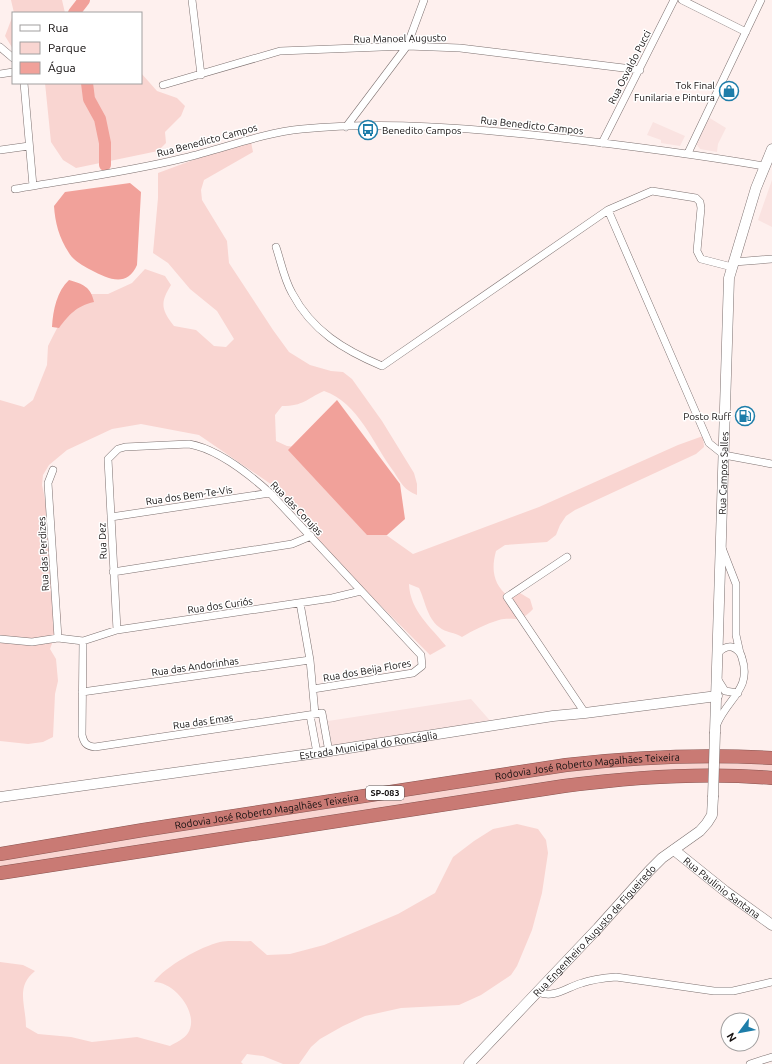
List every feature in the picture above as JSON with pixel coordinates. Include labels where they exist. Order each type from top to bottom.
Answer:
[{"type":"highway","name":"Rodovia José Roberto Magalhães Teixeira","points":[[0,854],[143,830],[566,765],[616,759],[690,756],[772,758]]},
{"type":"highway","name":"Rodovia José Roberto Magalhães Teixeira","points":[[0,873],[572,785],[649,777],[722,775],[772,778]]},
{"type":"main road","name":"Rua Campos Salles","points":[[713,797],[718,680],[729,278],[764,166],[772,149]]},
{"type":"main road","name":"Estrada Municipal do Roncáglia","points":[[0,797],[329,752],[553,716],[717,696]]},
{"type":"main road","name":"Rua Engenheiro Augusto de Figueiredo","points":[[469,1064],[598,928],[649,870],[700,831],[712,815],[713,797]]},
{"type":"main road","name":"Rua Paulinio Santana","points":[[674,850],[725,891],[772,925]]},
{"type":"street","points":[[192,0],[201,75]]},
{"type":"street","points":[[346,127],[407,46],[424,0]]},
{"type":"street","name":"Rua Osvaldo Pucci","points":[[602,143],[674,0]]},
{"type":"street","points":[[682,0],[746,32]]},
{"type":"street","points":[[688,153],[761,0]]},
{"type":"street","name":"Rua Manoel Augusto","points":[[163,85],[280,51],[407,46],[460,48],[640,70]]},
{"type":"street","points":[[0,47],[12,57]]},
{"type":"street","points":[[0,74],[12,72]]},
{"type":"street","points":[[24,84],[33,186]]},
{"type":"street","name":"Rua Benedicto Campos","points":[[15,189],[127,171],[186,158],[260,136],[301,129],[346,127],[452,128],[688,153],[764,166]]},
{"type":"street","points":[[0,150],[29,146]]},
{"type":"street","points":[[276,247],[291,292],[303,313],[320,331],[353,354],[382,366],[608,210],[652,191],[696,198],[700,202],[701,208],[697,251],[701,259],[733,264],[772,259]]},
{"type":"street","points":[[608,210],[709,443],[724,455],[772,464]]},
{"type":"street","name":"Rua das Corujas","points":[[113,453],[125,447],[189,444],[198,445],[229,462],[250,476],[270,493],[421,655],[422,666]]},
{"type":"street","name":"Rua Dez","points":[[113,453],[108,459],[117,630]]},
{"type":"street","name":"Rua das Perdizes","points":[[52,470],[48,483],[58,638]]},
{"type":"street","name":"Rua dos Bem-Te-Vis","points":[[111,517],[270,493]]},
{"type":"street","points":[[113,572],[292,544],[311,536]]},
{"type":"street","points":[[715,731],[724,709],[738,693],[745,679],[743,662],[736,635],[736,584],[721,548]]},
{"type":"street","points":[[567,557],[507,598],[585,713]]},
{"type":"street","name":"Rua dos Curiós","points":[[83,641],[117,630],[332,598],[361,591]]},
{"type":"street","points":[[300,603],[310,660],[317,753]]},
{"type":"street","points":[[0,639],[32,642],[58,638],[83,641],[82,692]]},
{"type":"street","points":[[718,653],[723,649],[731,647],[740,653]]},
{"type":"street","name":"Rua das Andorinhas","points":[[82,692],[310,660]]},
{"type":"street","name":"Rua dos Beija Flores","points":[[313,689],[413,673],[422,666]]},
{"type":"street","points":[[718,680],[725,691],[738,693]]},
{"type":"street","name":"Rua das Emas","points":[[82,692],[82,735],[84,742],[88,746],[95,747],[315,714]]},
{"type":"street","name":"Estrada Municipal do Roncáglia","points":[[717,696],[738,693]]},
{"type":"street","points":[[315,714],[329,752]]},
{"type":"street","points":[[538,992],[551,995],[581,983],[601,978],[616,977],[714,991],[733,991],[772,982]]},
{"type":"street","points":[[750,1064],[772,1057]]},
{"type":"shaded area","points":[[708,117],[726,128],[718,144],[717,152],[700,149],[697,145],[696,140]]},
{"type":"shaded area","points":[[653,122],[685,136],[680,146],[661,143],[661,140],[647,135]]},
{"type":"shaded area","points":[[772,180],[772,227],[758,220]]},
{"type":"shaded area","points":[[471,699],[493,724],[332,746],[328,721]]},
{"type":"green space","points":[[11,0],[62,0],[65,12],[14,12]]},
{"type":"green space","points":[[12,18],[12,47],[5,36]]},
{"type":"green space","points":[[142,74],[157,91],[177,98],[185,106],[181,116],[165,132],[166,143],[158,151],[76,168],[63,160],[51,142],[45,84],[142,84]]},
{"type":"green space","points":[[251,142],[253,152],[204,180],[201,190],[202,200],[227,241],[229,263],[289,352],[310,365],[331,371],[343,372],[352,379],[382,421],[414,473],[417,484],[417,495],[409,491],[401,483],[356,415],[347,405],[324,391],[304,402],[295,405],[282,406],[275,415],[276,441],[287,446],[303,448],[375,527],[413,554],[539,507],[678,445],[703,436],[704,447],[696,454],[575,510],[566,516],[556,535],[547,542],[505,545],[496,551],[494,558],[494,570],[500,587],[509,597],[520,593],[530,599],[533,609],[524,617],[504,619],[489,623],[462,637],[442,629],[435,623],[429,614],[419,588],[409,584],[410,594],[417,610],[446,646],[430,655],[328,553],[297,510],[281,491],[199,435],[141,424],[112,429],[67,450],[49,465],[43,475],[42,485],[61,619],[50,649],[56,659],[58,681],[55,694],[53,737],[43,742],[28,744],[0,741],[0,400],[24,407],[33,400],[47,365],[48,346],[67,309],[85,294],[108,294],[132,283],[145,269],[165,276],[171,285],[165,297],[164,310],[174,326],[196,330],[214,346],[226,347],[234,339],[217,311],[190,289],[168,263],[153,253],[158,198],[158,173],[220,150],[232,149],[241,143]]},
{"type":"green space","points":[[672,762],[772,763],[772,774],[706,771],[0,869],[0,859],[587,768]]},
{"type":"green space","points":[[517,824],[538,829],[546,840],[548,853],[542,893],[532,930],[517,966],[511,975],[481,995],[459,1005],[401,1008],[365,1016],[320,1039],[311,1047],[299,1064],[283,1064],[263,1056],[247,1054],[241,1062],[243,1064],[0,1064],[0,962],[23,965],[35,971],[25,983],[23,997],[26,1027],[38,1034],[71,1037],[92,1042],[137,1037],[170,1046],[179,1041],[188,1033],[191,1025],[191,1017],[183,1000],[177,993],[162,983],[154,982],[166,970],[184,958],[212,944],[224,941],[251,941],[267,955],[290,954],[324,945],[398,914],[435,893],[453,857],[493,829]]},
{"type":"water","points":[[130,183],[141,192],[137,265],[128,277],[117,280],[85,267],[71,256],[58,230],[54,206],[65,192]]},
{"type":"water","points":[[69,280],[86,287],[91,293],[94,302],[82,306],[66,319],[59,328],[52,327],[56,301],[61,290]]},
{"type":"water","points":[[337,400],[400,484],[405,519],[387,535],[367,535],[288,450]]},
{"type":"waterway","points":[[75,12],[84,0]]},
{"type":"waterway","points":[[87,84],[89,99],[100,119],[105,143],[105,165]]},
{"type":"place","name":"Tok Final Funilaria e Pintura","points":[[729,91]]},
{"type":"place","name":"Benedito Campos","points":[[368,130]]},
{"type":"place","name":"Posto Ruff","points":[[745,416]]}]
